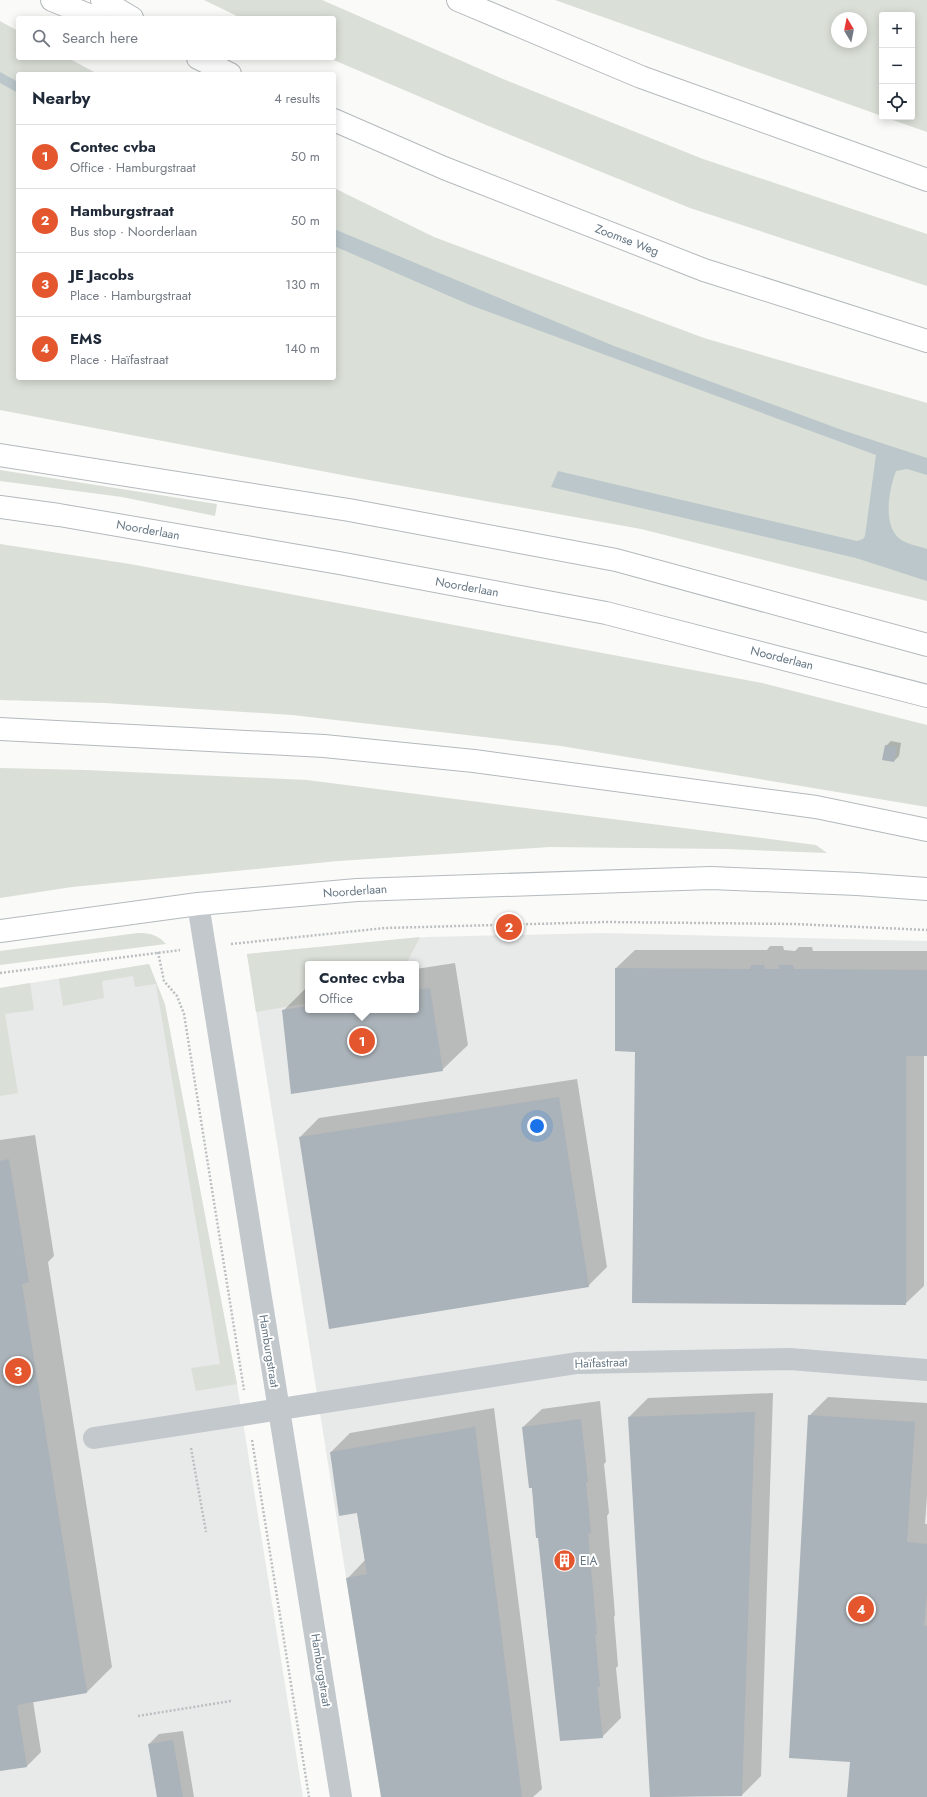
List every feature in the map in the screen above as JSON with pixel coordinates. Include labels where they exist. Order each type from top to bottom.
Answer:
[{"type":"main road","points":[[52,0],[91,16]]},
{"type":"main road","points":[[102,0],[129,16]]},
{"type":"main road","points":[[458,0],[641,77],[927,180]]},
{"type":"main road","points":[[200,60],[226,72]]},
{"type":"main road","name":"Zoomse Weg","points":[[336,121],[444,168],[704,270],[927,340]]},
{"type":"main road","points":[[0,455],[348,510],[616,560],[927,645]]},
{"type":"main road","name":"Noorderlaan","points":[[0,507],[59,515],[339,563],[606,613],[927,696]]},
{"type":"main road","points":[[0,729],[324,746],[474,761],[816,807],[927,830]]},
{"type":"main road","name":"Noorderlaan","points":[[0,931],[198,904],[357,890],[710,878],[857,884],[927,889]]},
{"type":"street","name":"Hamburgstraat","points":[[198,904],[341,1797]]},
{"type":"street","name":"Haïfastraat","points":[[94,1438],[577,1363],[790,1359],[927,1370]]},
{"type":"path","points":[[0,973],[205,946],[385,928],[606,922],[795,924],[927,930]]},
{"type":"path","points":[[158,952],[164,981],[177,996],[184,1014],[309,1797]]},
{"type":"path","points":[[187,1424],[206,1532]]},
{"type":"path","points":[[138,1716],[231,1701]]},
{"type":"shaded area","points":[[204,0],[322,0],[503,79],[703,159],[927,234],[927,286],[690,208],[486,125],[334,60],[336,60],[336,16],[237,16]]},
{"type":"shaded area","points":[[555,0],[927,0],[927,132],[893,120],[915,120],[915,12],[879,12],[879,115]]},
{"type":"shaded area","points":[[0,21],[16,30],[16,60],[72,60],[94,72],[16,72],[16,380],[336,380],[336,189],[434,237],[704,338],[927,403],[927,601],[641,529],[358,478],[0,410]]},
{"type":"shaded area","points":[[0,72],[16,81],[16,92],[0,83]]},
{"type":"shaded area","points":[[336,230],[614,346],[842,430],[927,458],[927,475],[907,469],[896,471],[889,498],[889,518],[896,535],[903,541],[927,549],[927,581],[856,558],[551,487],[558,471],[857,541],[863,539],[865,536],[876,455],[470,305],[336,247]]},
{"type":"shaded area","points":[[0,470],[217,504],[215,516],[122,497],[0,481]]},
{"type":"shaded area","points":[[0,544],[130,564],[762,683],[927,725],[927,807],[561,746],[292,715],[105,703],[0,700]]},
{"type":"shaded area","points":[[0,768],[85,770],[307,780],[816,845],[827,853],[727,849],[550,847],[338,861],[72,887],[0,898]]},
{"type":"shaded area","points":[[138,933],[154,935],[166,944],[0,965],[0,951]]},
{"type":"shaded area","points":[[603,933],[927,941],[927,1797],[381,1797],[247,954],[427,937]]},
{"type":"shaded area","points":[[420,937],[408,961],[305,961],[305,1004],[256,1012],[247,954]]},
{"type":"shaded area","points":[[149,964],[165,1004],[237,1384],[303,1797],[0,1797],[0,988]]},
{"type":"shaded area","points":[[149,964],[165,1005],[237,1384],[196,1391],[191,1368],[220,1364],[156,984],[135,987],[133,976],[102,981],[104,998],[63,1006],[59,979]]},
{"type":"shaded area","points":[[30,983],[34,1010],[5,1014],[18,1093],[0,1096],[0,988]]},
{"type":"building","points":[[885,745],[897,747],[894,762],[882,760]]},
{"type":"building","points":[[751,965],[764,965],[765,969],[779,969],[779,965],[793,965],[794,969],[927,970],[927,1056],[906,1056],[906,1305],[632,1303],[635,1052],[615,1051],[615,968],[750,969]]},
{"type":"building","points":[[430,988],[443,1071],[291,1094],[282,1010],[305,1006],[305,1013],[419,1013],[419,990]]},
{"type":"building","points":[[559,1097],[589,1287],[329,1329],[299,1137]]},
{"type":"building","points":[[9,1159],[29,1282],[22,1284],[87,1693],[17,1705],[27,1767],[0,1771],[0,1161]]},
{"type":"building","points":[[755,1412],[742,1796],[650,1797],[628,1417]]},
{"type":"building","points":[[808,1415],[915,1422],[907,1542],[927,1544],[927,1593],[924,1626],[927,1626],[927,1797],[847,1797],[850,1762],[789,1758]]},
{"type":"building","name":"EIA","points":[[581,1419],[588,1482],[586,1482],[591,1533],[588,1534],[600,1686],[597,1687],[603,1738],[560,1741],[538,1538],[536,1538],[532,1488],[529,1488],[522,1427]]},
{"type":"building","points":[[475,1427],[522,1797],[381,1797],[346,1578],[367,1574],[357,1513],[339,1516],[330,1452]]},
{"type":"building","points":[[173,1740],[183,1797],[157,1797],[148,1744]]},
{"type":"place","name":"Hamburgstraat","points":[[509,927]]},
{"type":"place","name":"Contec cvba","points":[[362,1041]]},
{"type":"place","name":"JE Jacobs","points":[[18,1371]]},
{"type":"place","name":"EIA","points":[[565,1561]]},
{"type":"place","name":"EMS","points":[[861,1609]]}]
